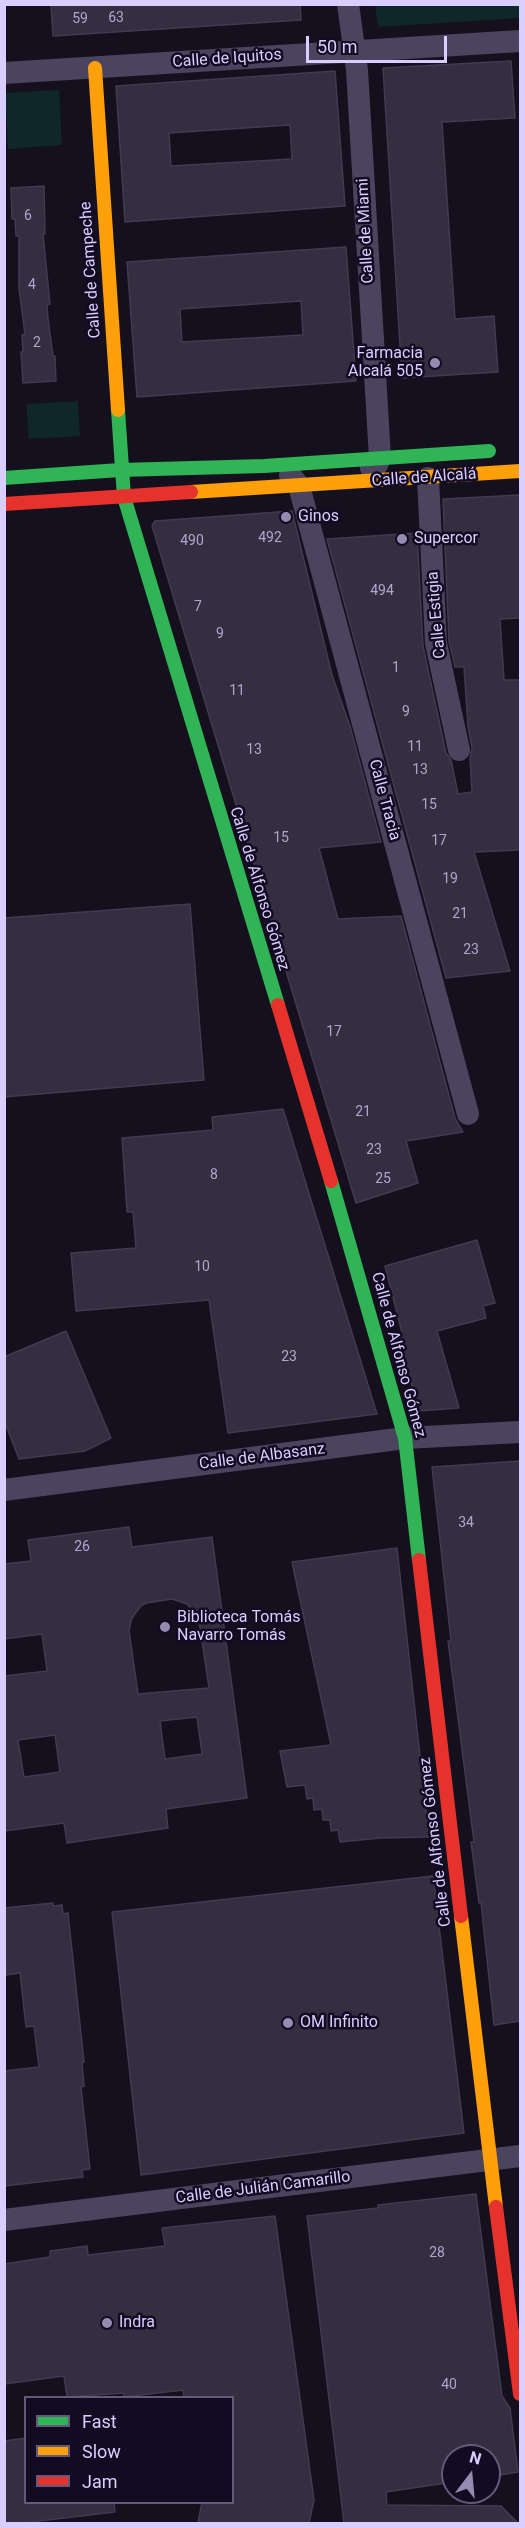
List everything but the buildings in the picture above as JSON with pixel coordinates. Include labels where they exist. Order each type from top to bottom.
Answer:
[{"type":"street","name":"Calle de Miami","points":[[348,4],[355,50],[380,458]]},
{"type":"street","name":"Calle de Iquitos","points":[[4,73],[520,41]]},
{"type":"street","name":"Calle de Campeche","points":[[95,68],[120,471]]},
{"type":"street","name":"Calle de Alcalá","points":[[4,478],[278,465],[509,450]]},
{"type":"street","name":"Calle de Alcalá","points":[[328,485],[348,471],[369,469],[377,465],[380,458]]},
{"type":"street","points":[[278,465],[290,474],[299,486]]},
{"type":"street","name":"Calle de Alcalá","points":[[124,498],[157,482],[183,479],[204,468]]},
{"type":"street","points":[[120,471],[124,498]]},
{"type":"street","name":"Calle de Alcalá","points":[[4,504],[520,471]]},
{"type":"street","name":"Calle Estigia","points":[[428,478],[436,643],[459,750]]},
{"type":"street","name":"Calle Tracia","points":[[299,486],[468,1114]]},
{"type":"street","name":"Calle de Alfonso Gómez","points":[[124,498],[343,1221],[405,1438],[520,2394]]},
{"type":"street","name":"Calle de Albasanz","points":[[4,1490],[405,1438],[520,1432]]},
{"type":"street","name":"Calle de Julián Camarillo","points":[[4,2220],[520,2156]]},
{"type":"green space","points":[[375,5],[520,5],[520,18],[378,27]]},
{"type":"green space","points":[[59,90],[62,145],[8,149],[5,93]]},
{"type":"green space","points":[[78,401],[80,436],[29,439],[26,404]]},
{"type":"traffic: fast","points":[[118,410],[124,497],[278,1005]]},
{"type":"traffic: fast","points":[[4,478],[120,470],[264,466],[489,451]]},
{"type":"traffic: fast","points":[[331,1181],[405,1438],[419,1560]]},
{"type":"traffic: slow","points":[[95,68],[118,410]]},
{"type":"traffic: slow","points":[[191,492],[520,471]]},
{"type":"traffic: slow","points":[[461,1916],[496,2207]]},
{"type":"traffic: jam","points":[[4,504],[191,492]]},
{"type":"traffic: jam","points":[[278,1005],[331,1181]]},
{"type":"traffic: jam","points":[[419,1560],[461,1916]]},
{"type":"traffic: jam","points":[[496,2207],[520,2394]]},
{"type":"place","name":"Farmacia Alcalá 505","points":[[435,363]]},
{"type":"place","name":"Ginos","points":[[286,517]]},
{"type":"place","name":"Supercor","points":[[402,539]]},
{"type":"place","name":"Biblioteca Tomás Navarro Tomás","points":[[165,1627]]},
{"type":"place","name":"OM Infinito","points":[[288,2023]]},
{"type":"place","name":"Indra","points":[[107,2323]]}]
